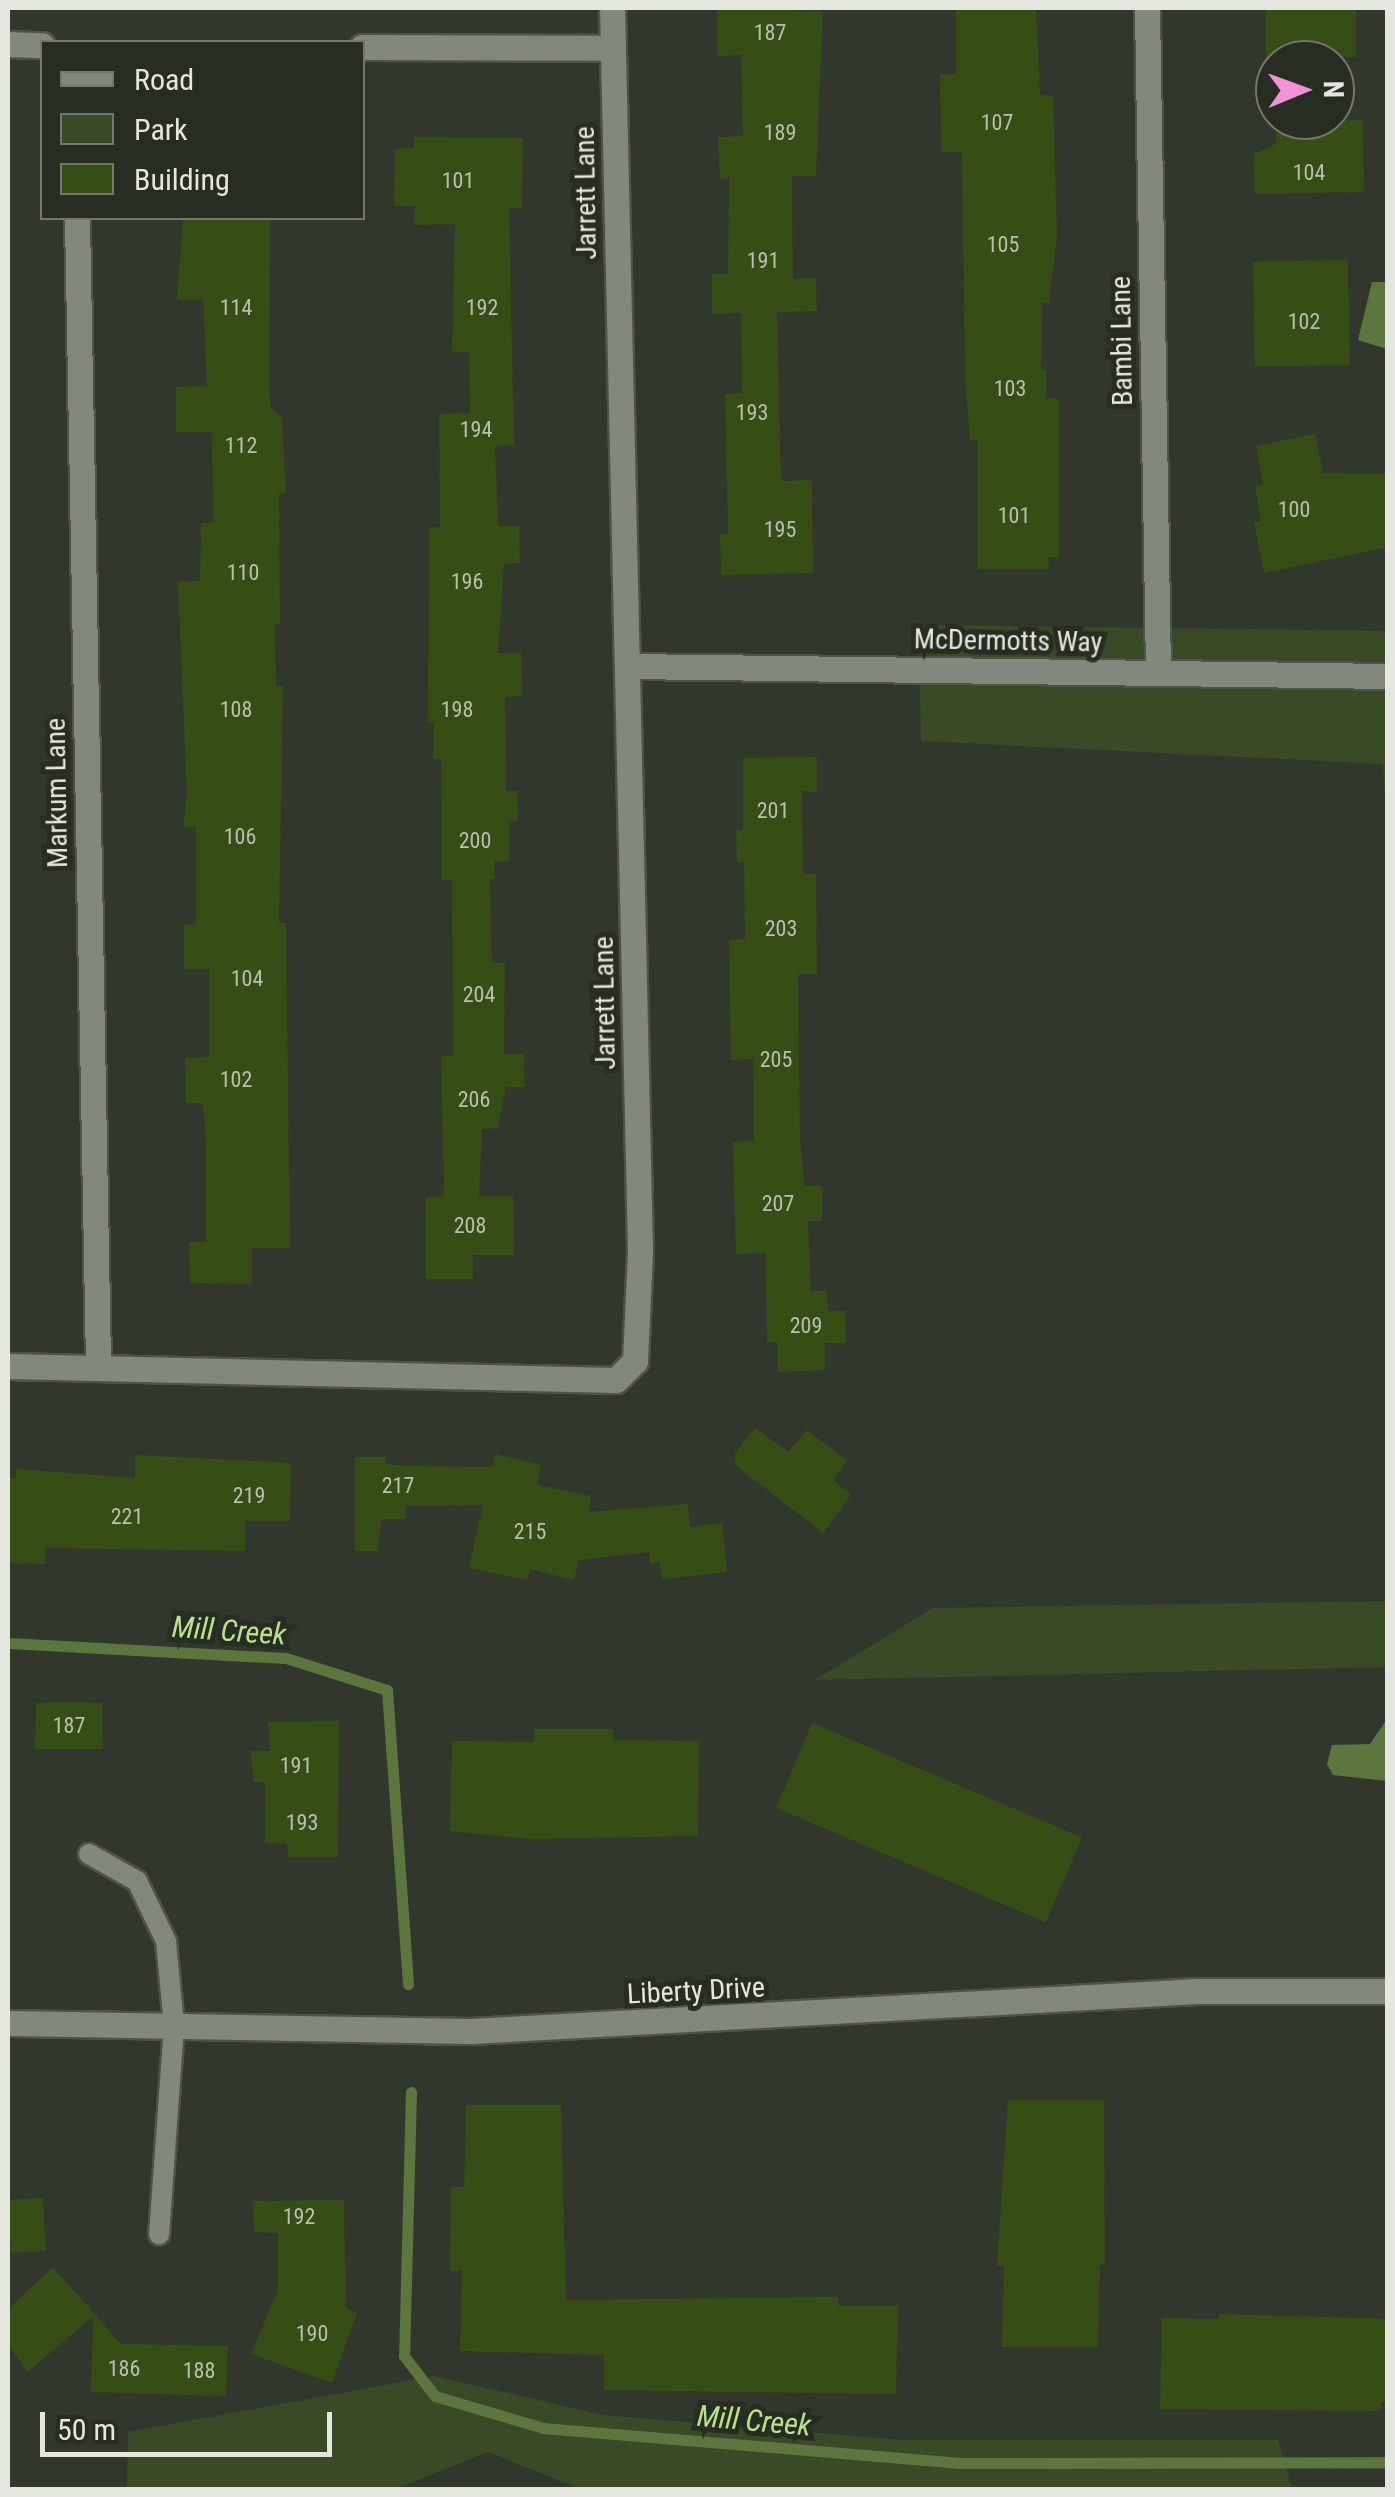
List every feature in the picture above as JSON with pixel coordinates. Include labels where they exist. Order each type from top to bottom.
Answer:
[{"type":"street","name":"Jarrett Lane","points":[[8,1366],[616,1380],[635,1361],[640,1250],[612,8]]},
{"type":"street","name":"Bambi Lane","points":[[1147,8],[1158,673]]},
{"type":"street","points":[[8,44],[40,45]]},
{"type":"street","points":[[365,47],[612,48]]},
{"type":"street","name":"Markum Lane","points":[[77,220],[98,1367]]},
{"type":"street","name":"McDermotts Way","points":[[628,666],[1388,676]]},
{"type":"street","name":"Liberty Drive","points":[[8,2023],[471,2031],[1198,1991],[1388,1991]]},
{"type":"lane","points":[[89,1854],[138,1881],[166,1941],[174,2026],[159,2234]]},
{"type":"green space","points":[[918,625],[1387,631],[1387,829],[1383,764],[921,741]]},
{"type":"green space","points":[[1387,1601],[1387,1667],[815,1680],[933,1608]]},
{"type":"green space","points":[[434,2376],[603,2415],[903,2440],[1278,2440],[1292,2489],[583,2490],[488,2452],[395,2489],[127,2489],[128,2432]]},
{"type":"shaded area","points":[[1372,282],[1387,282],[1387,349],[1358,340]]},
{"type":"shaded area","points":[[1387,1719],[1387,1781],[1333,1775],[1327,1764],[1332,1745],[1370,1744]]},
{"type":"building","points":[[717,8],[823,11],[816,176],[792,176],[793,279],[816,278],[817,311],[777,312],[781,481],[812,480],[813,573],[721,575],[720,534],[728,534],[725,394],[742,393],[741,313],[712,314],[712,274],[728,274],[729,178],[720,179],[718,137],[743,136],[741,55],[717,56]]},
{"type":"building","points":[[956,8],[1036,8],[1040,95],[1053,96],[1057,239],[1049,303],[1042,303],[1041,370],[1046,370],[1046,398],[1059,399],[1059,557],[1048,557],[1049,569],[978,569],[978,440],[970,440],[965,379],[962,152],[941,152],[940,75],[956,74]]},
{"type":"building","points":[[1266,8],[1356,8],[1356,57],[1355,40],[1266,40]]},
{"type":"building","points":[[1355,120],[1363,120],[1364,192],[1255,194],[1254,154],[1276,144],[1276,140],[1355,140]]},
{"type":"building","points":[[414,137],[523,138],[522,208],[509,208],[514,445],[495,446],[498,526],[519,526],[520,563],[504,564],[498,653],[521,653],[522,696],[505,697],[506,791],[517,791],[518,821],[509,821],[509,861],[494,862],[495,879],[490,879],[492,963],[505,963],[504,1054],[524,1054],[525,1087],[506,1087],[498,1128],[482,1129],[479,1196],[513,1196],[514,1255],[473,1255],[473,1279],[426,1279],[426,1197],[444,1196],[441,1056],[453,1055],[452,880],[442,880],[441,758],[433,759],[434,723],[428,723],[429,528],[440,527],[439,414],[470,413],[469,352],[452,352],[455,224],[414,225],[415,206],[394,206],[395,149],[414,148]]},
{"type":"building","points":[[183,220],[270,220],[269,386],[271,408],[282,418],[286,493],[279,493],[280,624],[275,624],[276,686],[283,686],[279,923],[286,923],[290,1248],[252,1248],[252,1284],[190,1283],[189,1242],[206,1242],[206,1144],[203,1103],[186,1103],[185,1058],[209,1057],[209,969],[184,969],[184,925],[196,924],[196,827],[183,827],[187,796],[178,582],[200,581],[201,523],[213,523],[212,432],[176,432],[176,387],[207,386],[203,300],[177,300]]},
{"type":"building","points":[[1348,260],[1350,365],[1255,367],[1253,262]]},
{"type":"building","points":[[1315,434],[1323,473],[1388,474],[1388,547],[1264,573],[1254,522],[1261,521],[1255,486],[1263,484],[1256,446]]},
{"type":"building","points":[[817,757],[817,792],[802,791],[803,874],[816,874],[817,974],[798,974],[800,1140],[805,1186],[822,1186],[822,1221],[808,1221],[811,1291],[827,1291],[828,1311],[845,1311],[846,1343],[825,1343],[825,1370],[778,1372],[778,1342],[767,1342],[766,1253],[736,1254],[733,1142],[754,1141],[753,1059],[731,1060],[729,940],[745,939],[744,862],[737,862],[736,830],[743,830],[743,758]]},
{"type":"building","points":[[755,1428],[788,1452],[807,1430],[847,1461],[833,1480],[851,1495],[823,1533],[735,1465],[735,1453]]},
{"type":"building","points":[[495,1454],[541,1465],[537,1485],[591,1496],[588,1512],[688,1504],[690,1527],[722,1523],[727,1572],[662,1579],[660,1562],[650,1564],[649,1552],[578,1560],[574,1580],[530,1569],[528,1580],[469,1568],[483,1505],[406,1506],[405,1519],[381,1519],[378,1551],[355,1551],[355,1457],[386,1457],[385,1464],[406,1466],[492,1467]]},
{"type":"building","points":[[135,1455],[291,1463],[290,1521],[245,1521],[245,1551],[45,1548],[45,1564],[8,1563],[8,1478],[16,1478],[16,1469],[135,1478]]},
{"type":"building","points":[[36,1703],[102,1703],[103,1749],[35,1749]]},
{"type":"building","points":[[339,1721],[338,1857],[288,1857],[287,1844],[265,1843],[265,1782],[253,1782],[251,1751],[270,1751],[268,1722]]},
{"type":"building","points":[[812,1723],[1082,1837],[1046,1922],[776,1808]]},
{"type":"building","points":[[534,1729],[613,1729],[613,1740],[699,1741],[698,1836],[530,1839],[450,1831],[452,1741],[534,1742]]},
{"type":"building","points":[[1008,2100],[1104,2100],[1105,2265],[1100,2265],[1098,2347],[1002,2347],[1004,2266],[997,2266]]},
{"type":"building","points":[[466,2105],[561,2105],[566,2300],[838,2297],[838,2306],[898,2306],[896,2394],[604,2390],[604,2355],[460,2351],[462,2270],[450,2271],[451,2187],[464,2187]]},
{"type":"building","points":[[43,2198],[46,2251],[11,2253],[8,2200]]},
{"type":"building","points":[[344,2200],[346,2308],[357,2313],[332,2383],[251,2354],[278,2291],[278,2233],[254,2232],[253,2201]]},
{"type":"building","points":[[53,2267],[121,2344],[228,2346],[226,2396],[91,2392],[93,2316],[28,2372],[8,2345],[8,2309]]},
{"type":"building","points":[[1219,2314],[1388,2319],[1388,2402],[1381,2402],[1380,2411],[1160,2409],[1162,2318],[1219,2319]]},
{"type":"waterway","name":"Mill Creek","points":[[8,1643],[286,1658],[387,1690],[408,1984]]},
{"type":"waterway","name":"Mill Creek","points":[[411,2092],[404,2356],[435,2396],[543,2428],[958,2463],[1388,2462]]}]
